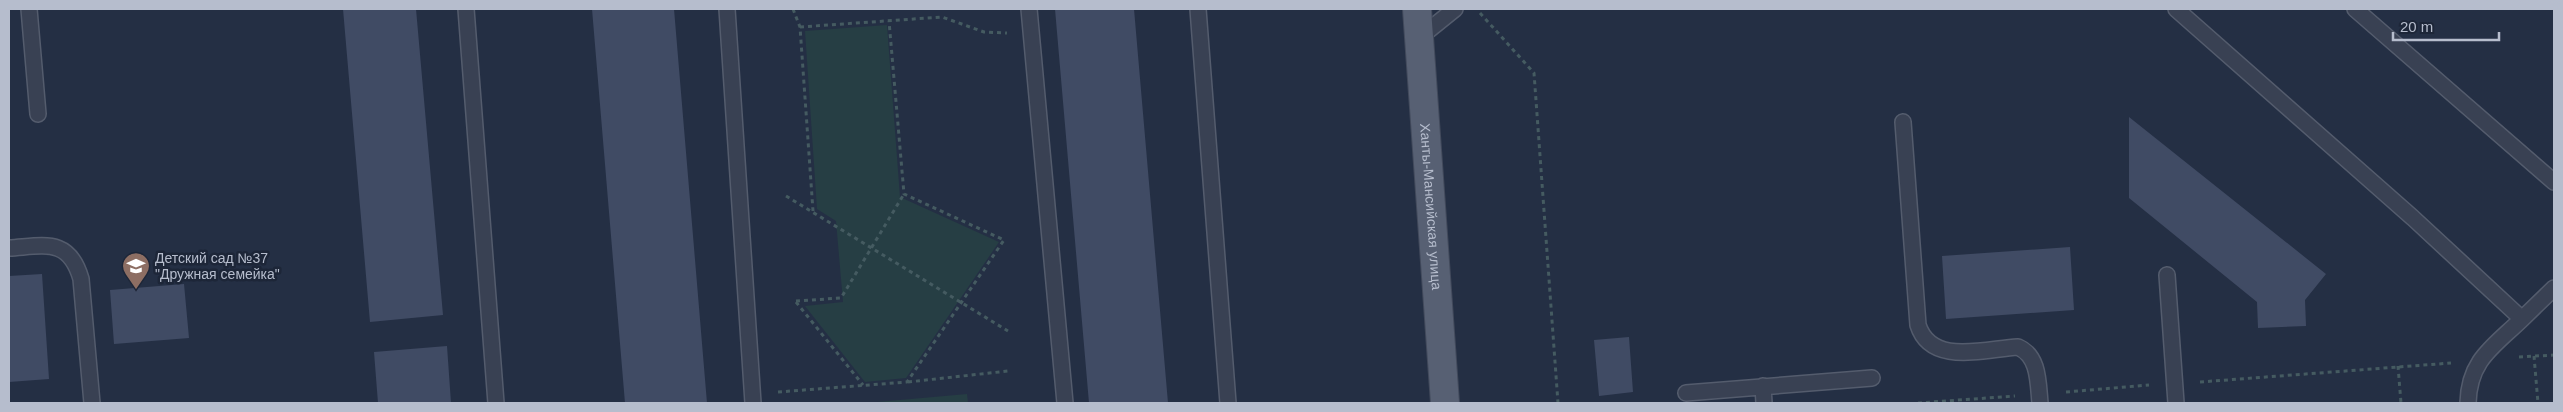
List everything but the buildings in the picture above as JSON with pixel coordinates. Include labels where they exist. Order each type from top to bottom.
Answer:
[{"type":"main road","name":"Ханты-Мансийская улица","points":[[1417,9],[1445,403]]},
{"type":"lane","points":[[29,9],[38,114]]},
{"type":"lane","points":[[466,9],[496,403]]},
{"type":"lane","points":[[727,9],[753,403]]},
{"type":"lane","points":[[1029,9],[1065,403]]},
{"type":"lane","points":[[1198,9],[1228,403]]},
{"type":"lane","points":[[1419,38],[1456,9]]},
{"type":"lane","points":[[2176,9],[2413,218],[2522,319]]},
{"type":"lane","points":[[2355,9],[2554,182]]},
{"type":"lane","points":[[1903,122],[1918,325],[1922,338],[1932,346],[1946,352],[2018,347],[2028,351],[2035,364],[2040,399]]},
{"type":"lane","points":[[9,248],[52,245],[69,253],[77,265],[81,279],[92,403]]},
{"type":"lane","points":[[2167,276],[2176,403]]},
{"type":"lane","points":[[2468,403],[2470,381],[2480,360],[2554,288]]},
{"type":"lane","points":[[1686,393],[1872,378]]},
{"type":"lane","points":[[1762,386],[1764,403]]},
{"type":"path","points":[[793,9],[800,27],[813,211]]},
{"type":"path","points":[[1477,9],[1534,73],[1558,403]]},
{"type":"path","points":[[800,27],[942,17],[984,32],[1012,33]]},
{"type":"path","points":[[863,386],[796,302],[841,298],[904,194],[889,21]]},
{"type":"path","points":[[904,194],[1004,240],[907,382]]},
{"type":"path","points":[[786,196],[1008,331]]},
{"type":"path","points":[[1918,403],[2040,399],[2174,384],[2554,354]]},
{"type":"path","points":[[2534,356],[2538,403]]},
{"type":"path","points":[[2398,366],[2400,403]]},
{"type":"path","points":[[768,392],[863,386],[1008,371]]},
{"type":"green space","points":[[887,25],[900,197],[999,242],[906,378],[865,382],[805,306],[843,302],[836,221],[817,209],[805,31]]},
{"type":"green space","points":[[967,394],[968,403],[866,403]]},
{"type":"place","name":"Детский сад №37 \"Дружная семейка\"","points":[[136,290]]}]
